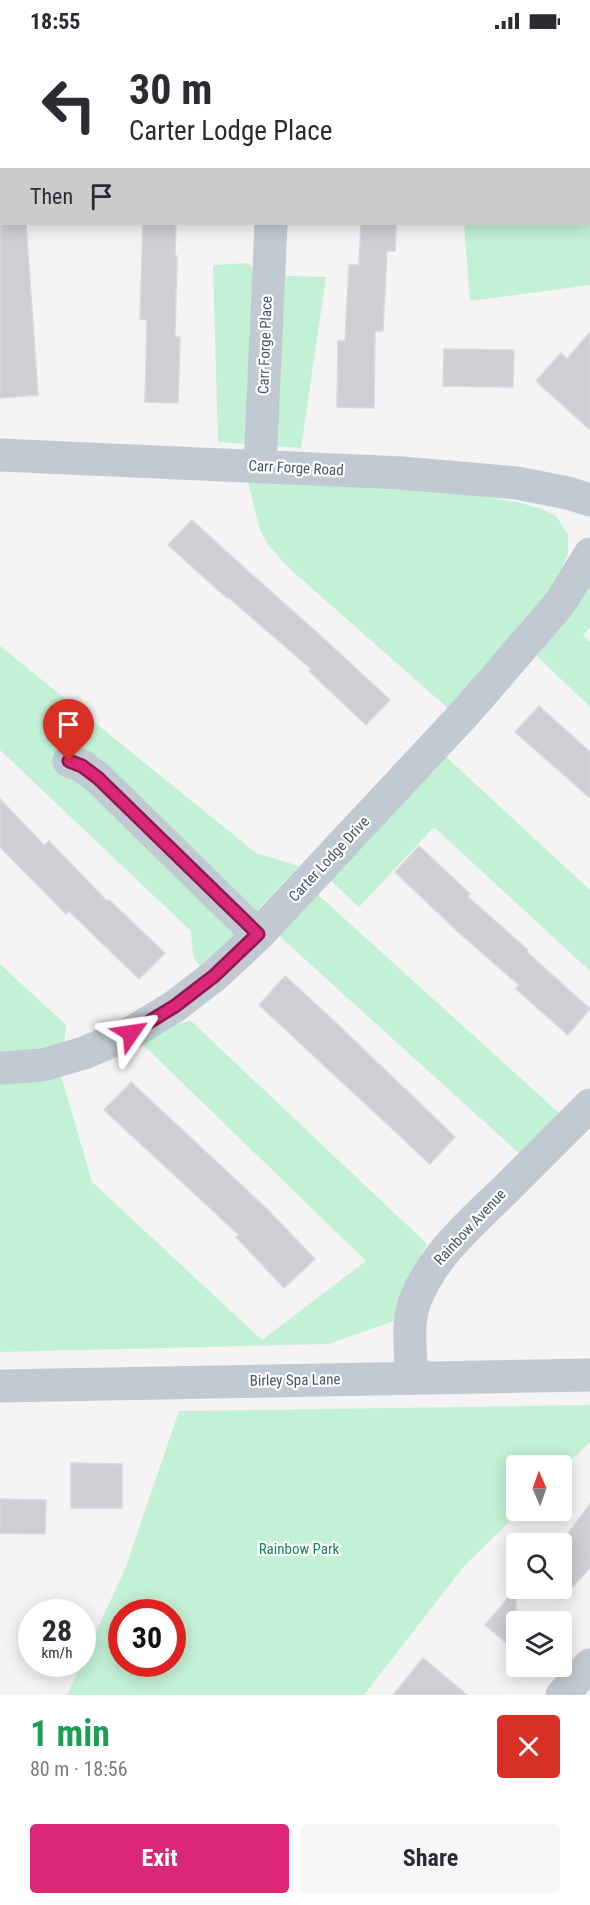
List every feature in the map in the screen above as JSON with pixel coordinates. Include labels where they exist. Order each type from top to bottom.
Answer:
[{"type":"street","name":"Carr Forge Place","points":[[260,467],[271,225]]},
{"type":"street","name":"Carr Forge Road","points":[[0,455],[402,473],[517,483],[568,493],[590,500]]},
{"type":"street","name":"Carter Lodge Drive","points":[[0,1068],[43,1065],[84,1053],[131,1033],[175,1006],[214,976],[258,934],[467,711],[560,603],[590,554]]},
{"type":"street","points":[[69,761],[82,766],[98,778],[258,934]]},
{"type":"street","name":"Rainbow Avenue","points":[[412,1378],[410,1332],[414,1303],[426,1278],[443,1254],[473,1221],[590,1105]]},
{"type":"street","name":"Birley Spa Lane","points":[[0,1386],[590,1375]]},
{"type":"street","points":[[562,1695],[590,1665]]},
{"type":"green space","points":[[464,225],[590,225],[590,285],[470,301]]},
{"type":"green space","points":[[248,263],[258,275],[326,277],[301,448],[218,442],[213,265]]},
{"type":"green space","points":[[248,482],[450,491],[517,502],[542,509],[557,517],[568,535],[568,553],[556,583],[450,710],[290,569],[268,545],[259,527]]},
{"type":"green space","points":[[590,580],[590,627],[583,635],[590,642],[590,707],[537,656]]},
{"type":"green space","points":[[0,646],[256,853],[299,866],[202,969],[193,956],[191,931],[0,750]]},
{"type":"green space","points":[[443,754],[590,890],[590,971],[434,827],[359,907],[328,878]]},
{"type":"green space","points":[[315,892],[559,1113],[521,1155],[277,934]]},
{"type":"green space","points":[[0,964],[66,1025],[61,1075],[92,1182],[262,1340],[366,1261],[131,1033],[191,1021],[427,1244],[410,1275],[397,1320],[328,1344],[0,1352]]},
{"type":"green space","name":"Rainbow Park","points":[[590,1405],[590,1442],[572,1459],[572,1455],[506,1455],[506,1521],[510,1521],[464,1566],[364,1695],[67,1695],[75,1677],[96,1677],[96,1632],[108,1606],[108,1677],[186,1677],[186,1599],[111,1599],[125,1569],[179,1411]]},
{"type":"building","points":[[0,225],[26,225],[38,395],[0,398]]},
{"type":"building","points":[[143,225],[176,225],[175,337],[180,337],[178,403],[145,402],[147,320],[140,319]]},
{"type":"building","points":[[361,225],[396,225],[395,251],[387,251],[383,331],[375,331],[374,408],[337,407],[338,341],[345,341],[349,265],[359,265]]},
{"type":"building","points":[[590,332],[590,430],[536,381],[561,353],[567,359]]},
{"type":"building","points":[[444,349],[514,350],[513,387],[443,386]]},
{"type":"building","points":[[192,520],[390,700],[366,725],[309,671],[311,669],[168,545]]},
{"type":"building","points":[[539,706],[590,752],[590,798],[515,732]]},
{"type":"building","points":[[0,799],[44,845],[49,841],[107,901],[109,900],[165,953],[139,979],[69,911],[66,914],[0,847]]},
{"type":"building","points":[[419,846],[470,894],[467,896],[590,1009],[568,1035],[516,989],[519,985],[457,931],[395,872]]},
{"type":"building","points":[[285,976],[455,1137],[430,1164],[259,1005]]},
{"type":"building","points":[[131,1082],[267,1209],[315,1259],[284,1288],[236,1237],[239,1235],[104,1110]]},
{"type":"building","points":[[71,1463],[122,1464],[122,1508],[71,1508]]},
{"type":"building","points":[[0,1499],[46,1500],[45,1534],[0,1533]]},
{"type":"building","points":[[590,1504],[590,1568],[572,1587],[572,1533],[568,1533]]},
{"type":"building","points":[[507,1599],[516,1599],[516,1611],[506,1611],[506,1643],[485,1625]]},
{"type":"building","points":[[423,1658],[467,1695],[393,1695]]},
{"type":"route","points":[[69,761],[82,766],[98,778],[258,934],[214,976],[175,1006],[131,1033]]}]
